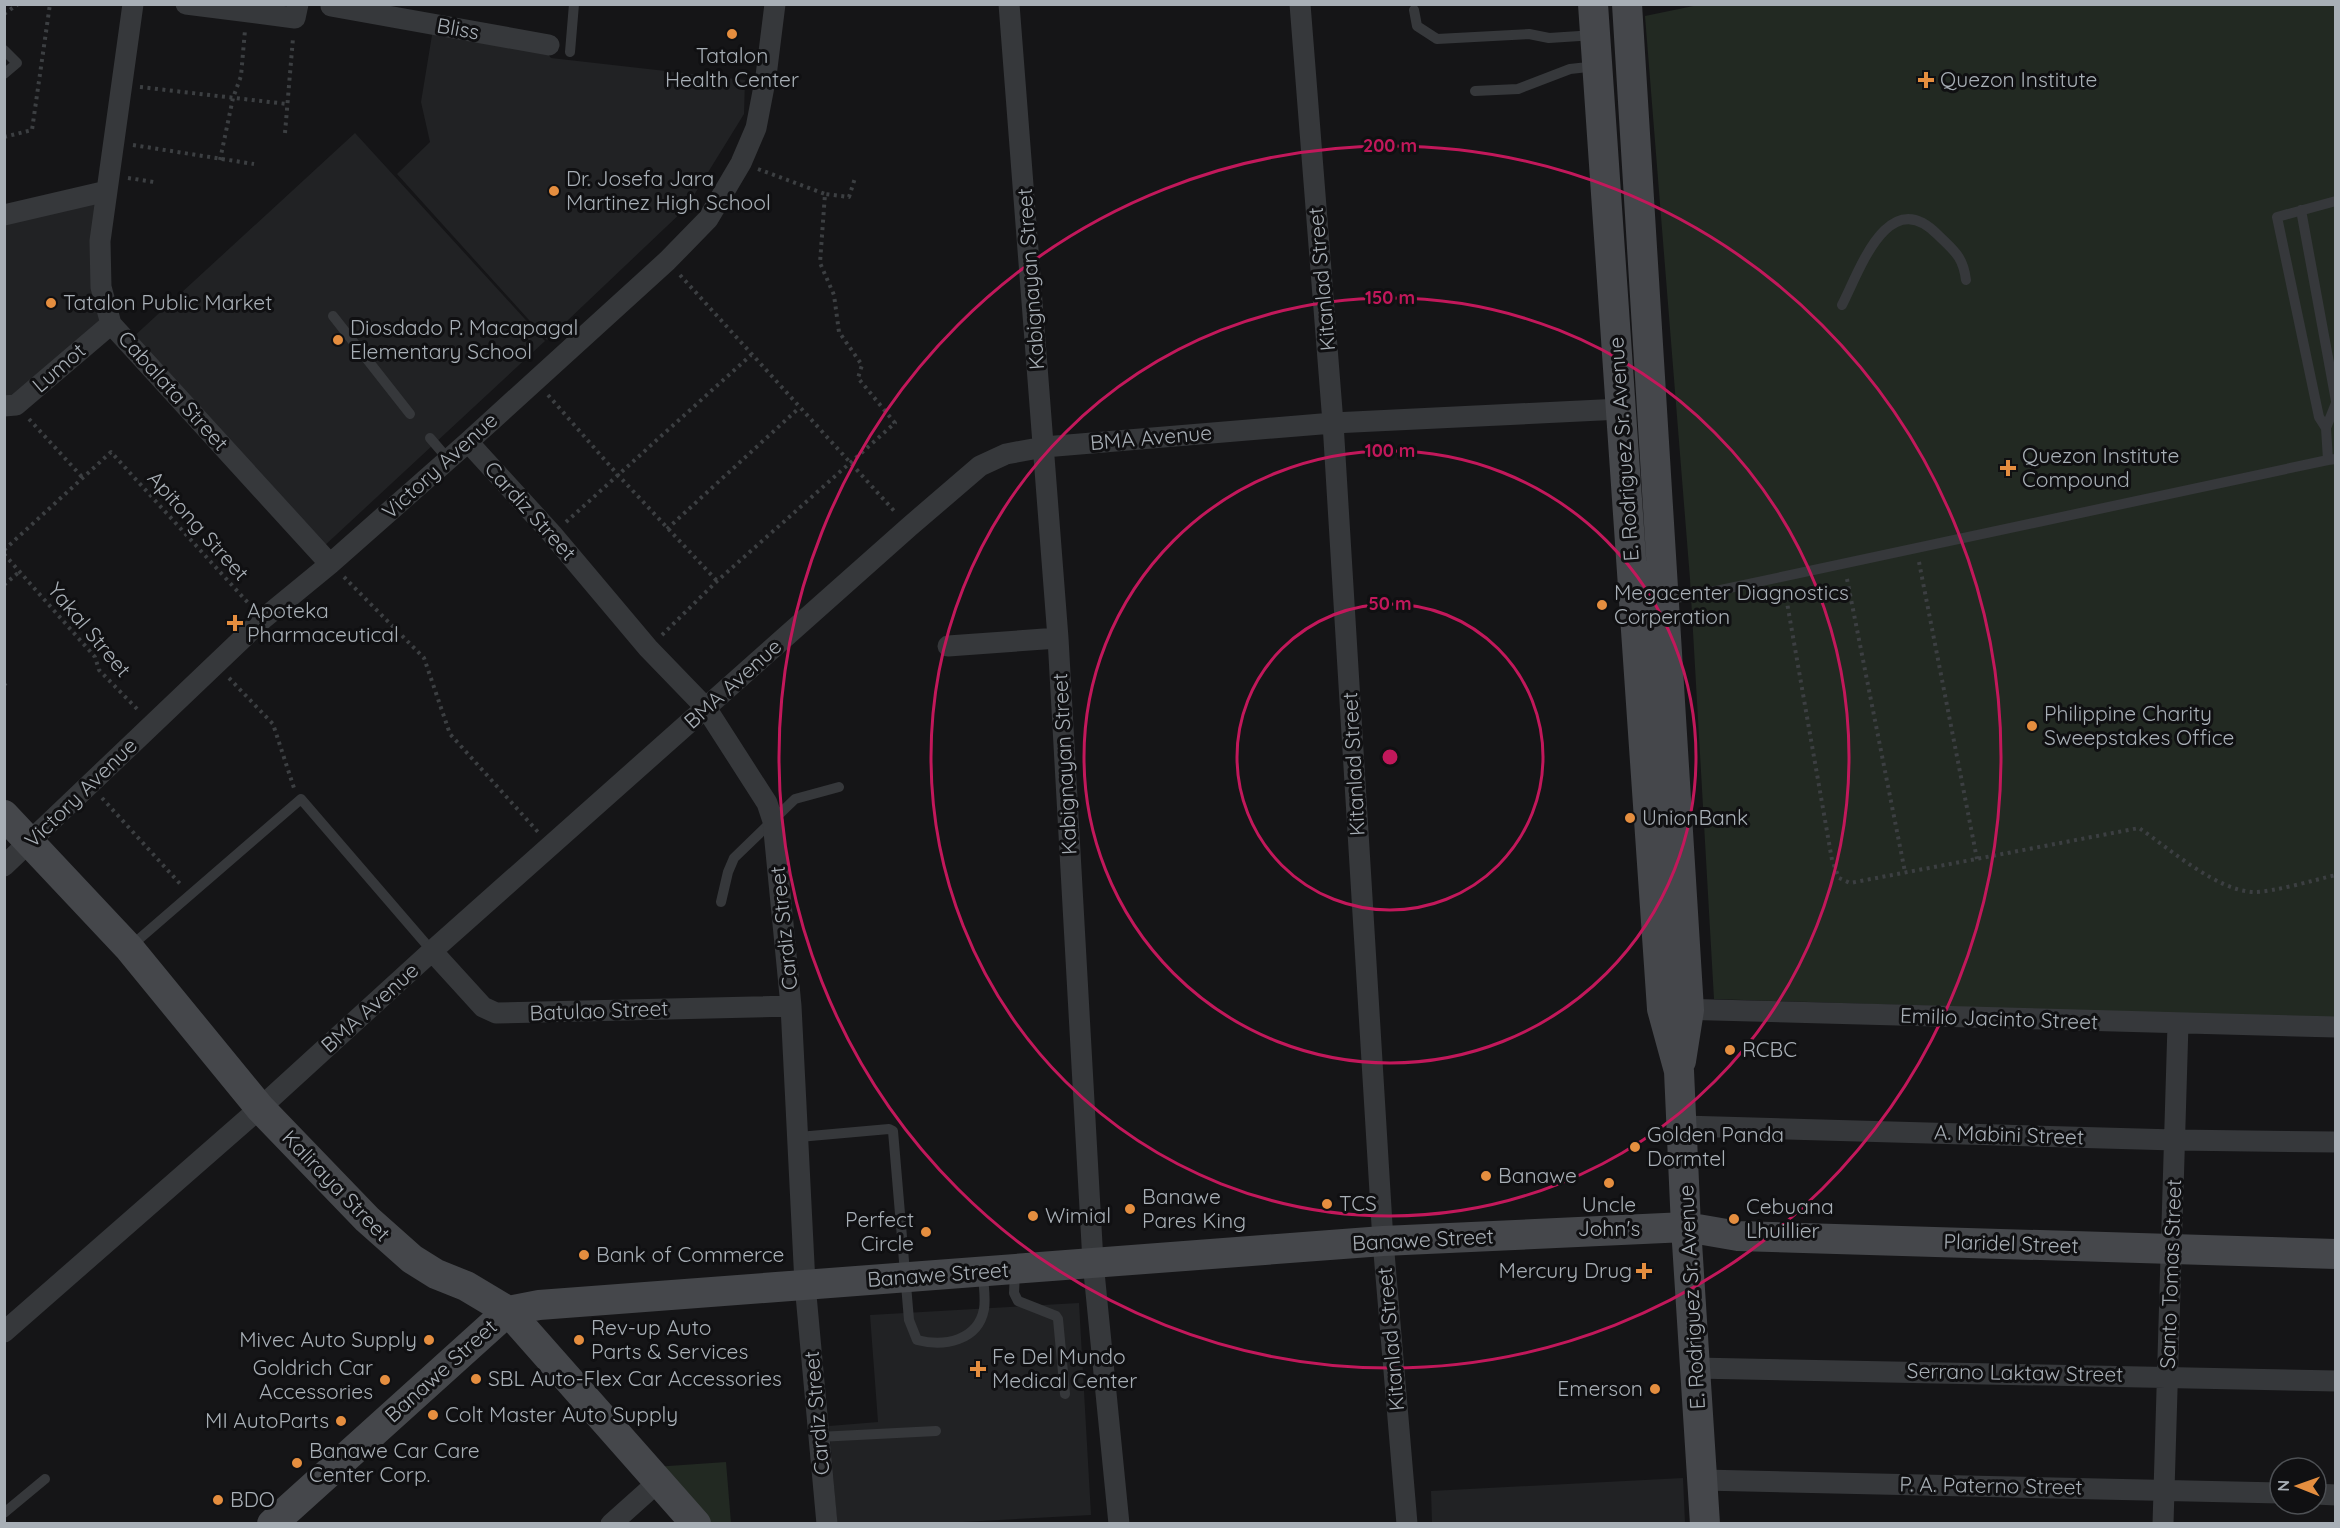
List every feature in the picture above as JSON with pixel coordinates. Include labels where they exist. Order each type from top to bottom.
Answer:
[{"type":"main road","name":"E. Rodriguez Sr. Avenue","points":[[1593,4],[1621,409],[1676,1009]]},
{"type":"main road","name":"E. Rodriguez Sr. Avenue","points":[[1631,6],[1664,600],[1676,1009],[1686,1227],[1706,1524]]},
{"type":"main road","name":"Kaliraya Street","points":[[4,815],[129,948],[260,1108],[388,1240],[412,1260],[436,1274],[466,1286],[508,1311],[696,1524]]},
{"type":"main road","name":"Banawe Street","points":[[286,1519],[508,1311],[539,1305],[1383,1241],[1686,1227]]},
{"type":"main road","name":"Plaridel Street","points":[[1686,1227],[1738,1236],[2336,1254]]},
{"type":"street","name":"Cabalata Street","points":[[133,4],[100,241],[100,287],[111,324],[330,564]]},
{"type":"street","name":"Bliss","points":[[186,4],[246,12],[331,5],[549,45]]},
{"type":"street","name":"Victory Avenue","points":[[4,866],[263,619],[330,564],[468,442],[667,261],[708,219],[741,163],[756,128],[766,76],[775,4]]},
{"type":"street","name":"Kabignayan Street","points":[[1009,4],[1058,638],[1093,1262],[1119,1524]]},
{"type":"street","name":"Kitanlad Street","points":[[1300,4],[1333,423],[1383,1241],[1407,1524]]},
{"type":"street","points":[[4,215],[108,183]]},
{"type":"street","name":"Lumot","points":[[10,406],[111,324]]},
{"type":"street","name":"BMA Avenue","points":[[4,1332],[260,1108],[432,951],[980,466],[1006,454],[1044,447],[1333,423],[1621,409]]},
{"type":"street","name":"Cardiz Street","points":[[468,442],[552,534],[648,648],[706,708],[767,803],[773,821],[791,1006],[805,1284],[827,1524]]},
{"type":"street","points":[[948,646],[1058,638]]},
{"type":"street","name":"Batulao Street","points":[[432,951],[483,1007],[496,1013],[791,1006]]},
{"type":"street","name":"Emilio Jacinto Street","points":[[1676,1009],[2336,1027]]},
{"type":"street","name":"Santo Tomas Street","points":[[2163,1524],[2178,1024]]},
{"type":"street","name":"A. Mabini Street","points":[[1683,1126],[2175,1140],[2336,1142]]},
{"type":"street","name":"Serrano Laktaw Street","points":[[1695,1368],[2336,1381]]},
{"type":"street","name":"P. A. Paterno Street","points":[[1702,1480],[2268,1493]]},
{"type":"street","points":[[611,1524],[658,1482]]},
{"type":"lane","points":[[570,52],[574,4]]},
{"type":"lane","points":[[1414,10],[1417,26],[1437,39],[1529,34],[1549,38],[1595,35]]},
{"type":"lane","points":[[4,50],[17,63],[4,74]]},
{"type":"lane","points":[[1475,91],[1518,89],[1570,69],[1597,66]]},
{"type":"lane","points":[[1664,600],[1697,595],[2332,460],[2326,428],[2319,417],[2277,216],[2336,201]]},
{"type":"lane","points":[[2301,210],[2336,402],[2326,428]]},
{"type":"lane","points":[[1842,305],[1876,237],[1892,223],[1908,219],[1928,225],[1961,258],[1966,280]]},
{"type":"lane","points":[[333,316],[410,414]]},
{"type":"lane","points":[[2305,347],[2325,344]]},
{"type":"lane","points":[[430,438],[448,459]]},
{"type":"lane","points":[[721,902],[734,858],[795,799],[839,787]]},
{"type":"lane","points":[[129,948],[301,799],[432,951]]},
{"type":"lane","points":[[799,1137],[893,1131],[909,1320],[917,1340],[933,1344],[959,1340],[973,1333],[984,1310],[982,1272]]},
{"type":"lane","points":[[1015,1269],[1014,1293],[1018,1301],[1058,1318],[1065,1394]]},
{"type":"lane","points":[[818,1437],[936,1431]]},
{"type":"lane","points":[[4,1513],[45,1479]]},
{"type":"path","points":[[4,14],[18,4]]},
{"type":"path","points":[[4,137],[32,130],[50,4]]},
{"type":"path","points":[[285,133],[299,9]]},
{"type":"path","points":[[220,159],[233,98],[241,76],[246,12]]},
{"type":"path","points":[[121,85],[287,104]]},
{"type":"path","points":[[114,142],[254,164]]},
{"type":"path","points":[[741,163],[825,194],[849,197],[855,178]]},
{"type":"path","points":[[108,183],[154,182]]},
{"type":"path","points":[[648,648],[717,581],[894,423],[858,378],[862,365],[839,332],[834,295],[820,262],[825,194]]},
{"type":"path","points":[[667,261],[909,527]]},
{"type":"path","points":[[552,534],[751,355]]},
{"type":"path","points":[[535,380],[618,475],[717,581]]},
{"type":"path","points":[[4,552],[83,478],[10,406]]},
{"type":"path","points":[[667,529],[799,408]]},
{"type":"path","name":"Apitong Street","points":[[83,478],[111,452],[263,619]]},
{"type":"path","points":[[1917,548],[1977,859]]},
{"type":"path","name":"Yakal Street","points":[[4,552],[95,657],[99,670],[152,724]]},
{"type":"path","points":[[1844,563],[1905,872]]},
{"type":"path","points":[[330,564],[424,658],[450,734],[552,847]]},
{"type":"path","points":[[4,585],[19,572]]},
{"type":"path","points":[[1782,576],[1832,860],[1839,878],[1850,883],[2139,828],[2216,881],[2240,891],[2257,892],[2336,875]]},
{"type":"path","points":[[215,664],[273,724],[294,788],[301,799]]},
{"type":"path","points":[[90,785],[190,895]]},
{"type":"shaded area","name":"Quezon Institute Compound","points":[[1703,4],[2335,5],[2335,1019],[1714,999],[1690,579],[1645,16]]},
{"type":"shaded area","name":"Dr. Josefa Jara Martinez High School","points":[[433,29],[542,47],[551,58],[745,80],[744,114],[686,208],[547,340],[397,174],[430,142],[421,102]]},
{"type":"shaded area","name":"Diosdado P. Macapagal Elementary School","points":[[355,133],[545,341],[322,548],[131,339]]},
{"type":"shaded area","name":"Tatalon Public Market","points":[[100,197],[104,322],[10,401],[4,394],[4,220]]},
{"type":"shaded area","name":"Fe Del Mundo Medical Center","points":[[1079,1303],[1091,1515],[945,1523],[837,1523],[829,1426],[878,1422],[870,1315]]},
{"type":"shaded area","points":[[726,1462],[731,1523],[705,1523],[654,1467]]},
{"type":"shaded area","points":[[1683,1478],[1685,1523],[1432,1523],[1431,1491]]},
{"type":"place","name":"Tatalon Health Center","points":[[732,34]]},
{"type":"place","name":"Quezon Institute","points":[[1926,80]]},
{"type":"place","name":"Dr. Josefa Jara Martinez High School","points":[[554,191]]},
{"type":"place","name":"Tatalon Public Market","points":[[51,303]]},
{"type":"place","name":"Diosdado P. Macapagal Elementary School","points":[[338,340]]},
{"type":"place","name":"Quezon Institute Compound","points":[[2008,468]]},
{"type":"place","name":"Megacenter Diagnostics Corperation","points":[[1602,605]]},
{"type":"place","name":"Apoteka Pharmaceutical","points":[[235,623]]},
{"type":"place","name":"Philippine Charity Sweepstakes Office","points":[[2032,726]]},
{"type":"place","name":"UnionBank","points":[[1630,818]]},
{"type":"place","name":"RCBC","points":[[1730,1050]]},
{"type":"place","name":"Golden Panda Dormtel","points":[[1635,1147]]},
{"type":"place","name":"Banawe","points":[[1486,1176]]},
{"type":"place","name":"Uncle John's","points":[[1609,1183]]},
{"type":"place","name":"TCS","points":[[1327,1204]]},
{"type":"place","name":"Banawe Pares King","points":[[1130,1209]]},
{"type":"place","name":"Wimial","points":[[1033,1216]]},
{"type":"place","name":"Cebuana Lhuillier","points":[[1734,1219]]},
{"type":"place","name":"Perfect Circle","points":[[926,1232]]},
{"type":"place","name":"Bank of Commerce","points":[[584,1255]]},
{"type":"place","name":"Mercury Drug","points":[[1644,1271]]},
{"type":"place","name":"Mivec Auto Supply","points":[[429,1340]]},
{"type":"place","name":"Rev-up Auto Parts & Services","points":[[579,1340]]},
{"type":"place","name":"Fe Del Mundo Medical Center","points":[[978,1369]]},
{"type":"place","name":"SBL Auto-Flex Car Accessories","points":[[476,1379]]},
{"type":"place","name":"Goldrich Car Accessories","points":[[385,1380]]},
{"type":"place","name":"Emerson","points":[[1655,1389]]},
{"type":"place","name":"Colt Master Auto Supply","points":[[433,1415]]},
{"type":"place","name":"MI AutoParts","points":[[341,1421]]},
{"type":"place","name":"Banawe Car Care Center Corp.","points":[[297,1463]]},
{"type":"place","name":"BDO","points":[[218,1500]]}]
